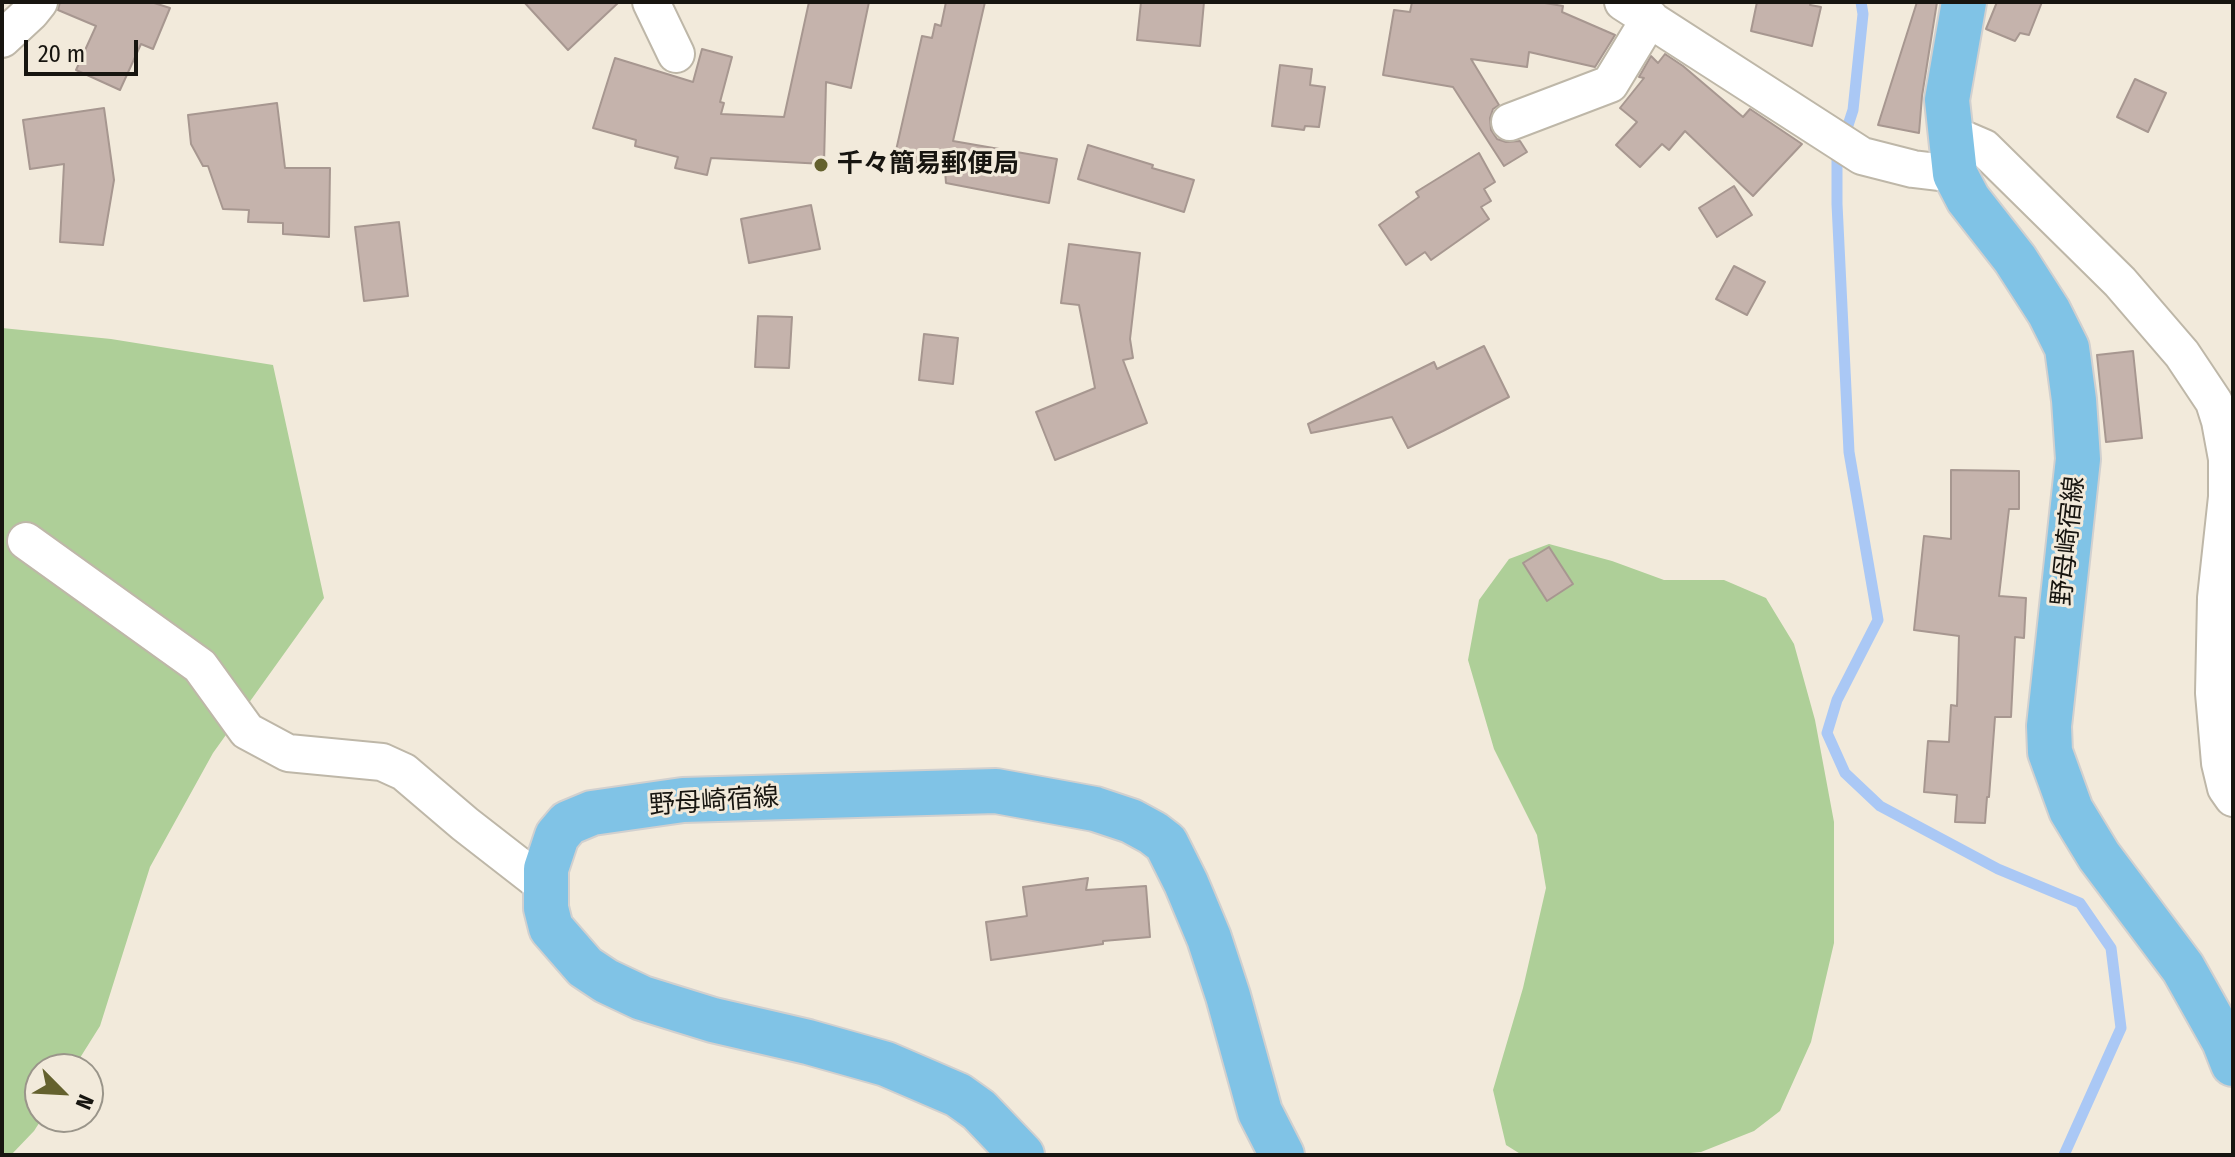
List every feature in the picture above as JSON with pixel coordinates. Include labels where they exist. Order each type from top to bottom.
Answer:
[{"type":"main road","name":"野母崎宿線","points":[[1964,2],[1947,100],[1952,154],[1968,199],[2023,272],[2049,312],[2067,348],[2074,400],[2078,459],[2049,726],[2050,752],[2071,810],[2099,856],[2183,968],[2224,1041],[2233,1064]]},
{"type":"main road","name":"野母崎宿線","points":[[1022,1155],[979,1110],[958,1095],[886,1064],[713,1020],[642,998],[585,967],[551,928],[546,908],[546,869],[557,836],[568,823],[592,813],[683,800],[996,791],[1095,809],[1131,821],[1166,843],[1186,883],[1228,996],[1260,1112],[1282,1155]]},
{"type":"street","points":[[2,39],[39,2]]},
{"type":"street","points":[[651,2],[676,54]]},
{"type":"street","points":[[1510,122],[1610,84],[1636,10],[1862,156],[1913,169],[1952,154],[1984,148],[2120,282],[2182,354],[2214,402],[2227,459],[2227,497],[2216,598],[2214,693],[2220,763],[2226,788],[2233,798]]},
{"type":"street","points":[[26,541],[200,666],[247,731],[288,753],[382,762],[404,772],[546,887]]},
{"type":"green space","points":[[2,328],[111,339],[273,365],[324,598],[213,753],[150,867],[100,1026],[83,1053],[24,1053],[24,1133],[32,1133],[11,1155],[2,1155]]},
{"type":"green space","points":[[1549,544],[1612,561],[1664,580],[1724,580],[1766,598],[1794,644],[1815,720],[1834,822],[1834,943],[1811,1042],[1780,1111],[1754,1131],[1701,1152],[1670,1155],[1522,1155],[1506,1145],[1493,1090],[1523,988],[1546,888],[1537,835],[1494,749],[1468,660],[1479,600],[1509,559]]},
{"type":"building","points":[[60,2],[151,2],[170,8],[153,49],[141,44],[120,90],[76,70],[96,26],[58,10]]},
{"type":"building","points":[[524,2],[619,2],[568,50]]},
{"type":"building","points":[[809,2],[869,2],[851,88],[826,82],[824,164],[711,158],[707,175],[675,168],[678,157],[635,146],[636,140],[593,128],[615,58],[693,82],[702,49],[732,57],[720,102],[724,103],[721,114],[784,117]]},
{"type":"building","points":[[946,2],[985,2],[953,141],[1057,159],[1049,203],[946,183],[945,171],[892,168],[922,36],[932,38],[935,24],[941,26]]},
{"type":"building","points":[[1141,2],[1204,2],[1200,46],[1137,40]]},
{"type":"building","points":[[1412,2],[1539,2],[1563,6],[1562,12],[1615,35],[1595,67],[1529,52],[1527,67],[1471,59],[1499,105],[1493,109],[1490,118],[1491,130],[1497,139],[1520,141],[1527,152],[1504,166],[1453,87],[1383,75],[1394,10],[1410,12]]},
{"type":"building","points":[[1757,2],[1811,2],[1810,5],[1821,7],[1812,46],[1751,31]]},
{"type":"building","points":[[1917,2],[1937,2],[1919,133],[1878,125]]},
{"type":"building","points":[[1997,2],[2042,2],[2029,35],[2020,33],[2015,41],[1986,29]]},
{"type":"building","points":[[1665,54],[1743,117],[1750,109],[1802,144],[1753,196],[1685,131],[1669,150],[1662,144],[1640,167],[1616,145],[1637,122],[1620,108],[1644,78],[1639,77],[1651,56],[1658,63]]},
{"type":"building","points":[[1280,65],[1312,69],[1310,85],[1325,87],[1319,127],[1305,126],[1304,130],[1272,126]]},
{"type":"building","points":[[2135,79],[2166,93],[2148,132],[2117,117]]},
{"type":"building","points":[[277,103],[285,168],[330,168],[329,237],[283,234],[283,223],[248,222],[249,210],[223,209],[208,166],[203,166],[191,144],[188,115]]},
{"type":"building","points":[[104,108],[114,180],[103,245],[60,242],[64,164],[30,169],[23,120]]},
{"type":"building","points":[[1088,145],[1194,180],[1184,212],[1078,179]]},
{"type":"building","points":[[1479,153],[1495,182],[1484,189],[1491,201],[1481,207],[1489,219],[1431,260],[1425,252],[1406,265],[1379,225],[1419,197],[1416,192]]},
{"type":"building","points":[[1734,186],[1752,215],[1717,237],[1699,208]]},
{"type":"building","points":[[811,205],[820,249],[749,263],[741,219]]},
{"type":"building","points":[[399,222],[408,296],[364,301],[355,227]]},
{"type":"building","points":[[1069,244],[1140,253],[1130,339],[1133,358],[1123,360],[1147,423],[1055,460],[1036,412],[1095,388],[1079,305],[1061,303]]},
{"type":"building","points":[[1734,266],[1765,282],[1747,315],[1716,299]]},
{"type":"building","points":[[758,316],[792,317],[789,368],[755,367]]},
{"type":"building","points":[[924,334],[958,338],[953,384],[919,380]]},
{"type":"building","points":[[1484,346],[1509,397],[1443,431],[1408,448],[1392,417],[1311,433],[1308,424],[1434,362],[1437,369]]},
{"type":"building","points":[[2133,351],[2142,438],[2106,442],[2097,355]]},
{"type":"building","points":[[1951,470],[2019,471],[2019,509],[2009,509],[1999,596],[2026,598],[2024,638],[2015,637],[2011,717],[1995,717],[1985,823],[1955,822],[1957,795],[1924,792],[1928,741],[1949,742],[1951,705],[1957,706],[1959,636],[1914,630],[1924,536],[1951,539]]},
{"type":"building","points":[[1549,547],[1573,584],[1547,601],[1523,563]]},
{"type":"building","points":[[1088,878],[1086,890],[1146,886],[1150,937],[1103,941],[1103,944],[991,960],[986,922],[1027,916],[1023,887]]},
{"type":"waterway","points":[[1861,2],[1863,14],[1853,110],[1837,159],[1837,204],[1849,452],[1878,620],[1837,700],[1827,733],[1845,773],[1880,806],[1998,869],[2080,903],[2111,948],[2121,1028],[2064,1155]]},
{"type":"place","name":"千々簡易郵便局","points":[[821,165]]}]
